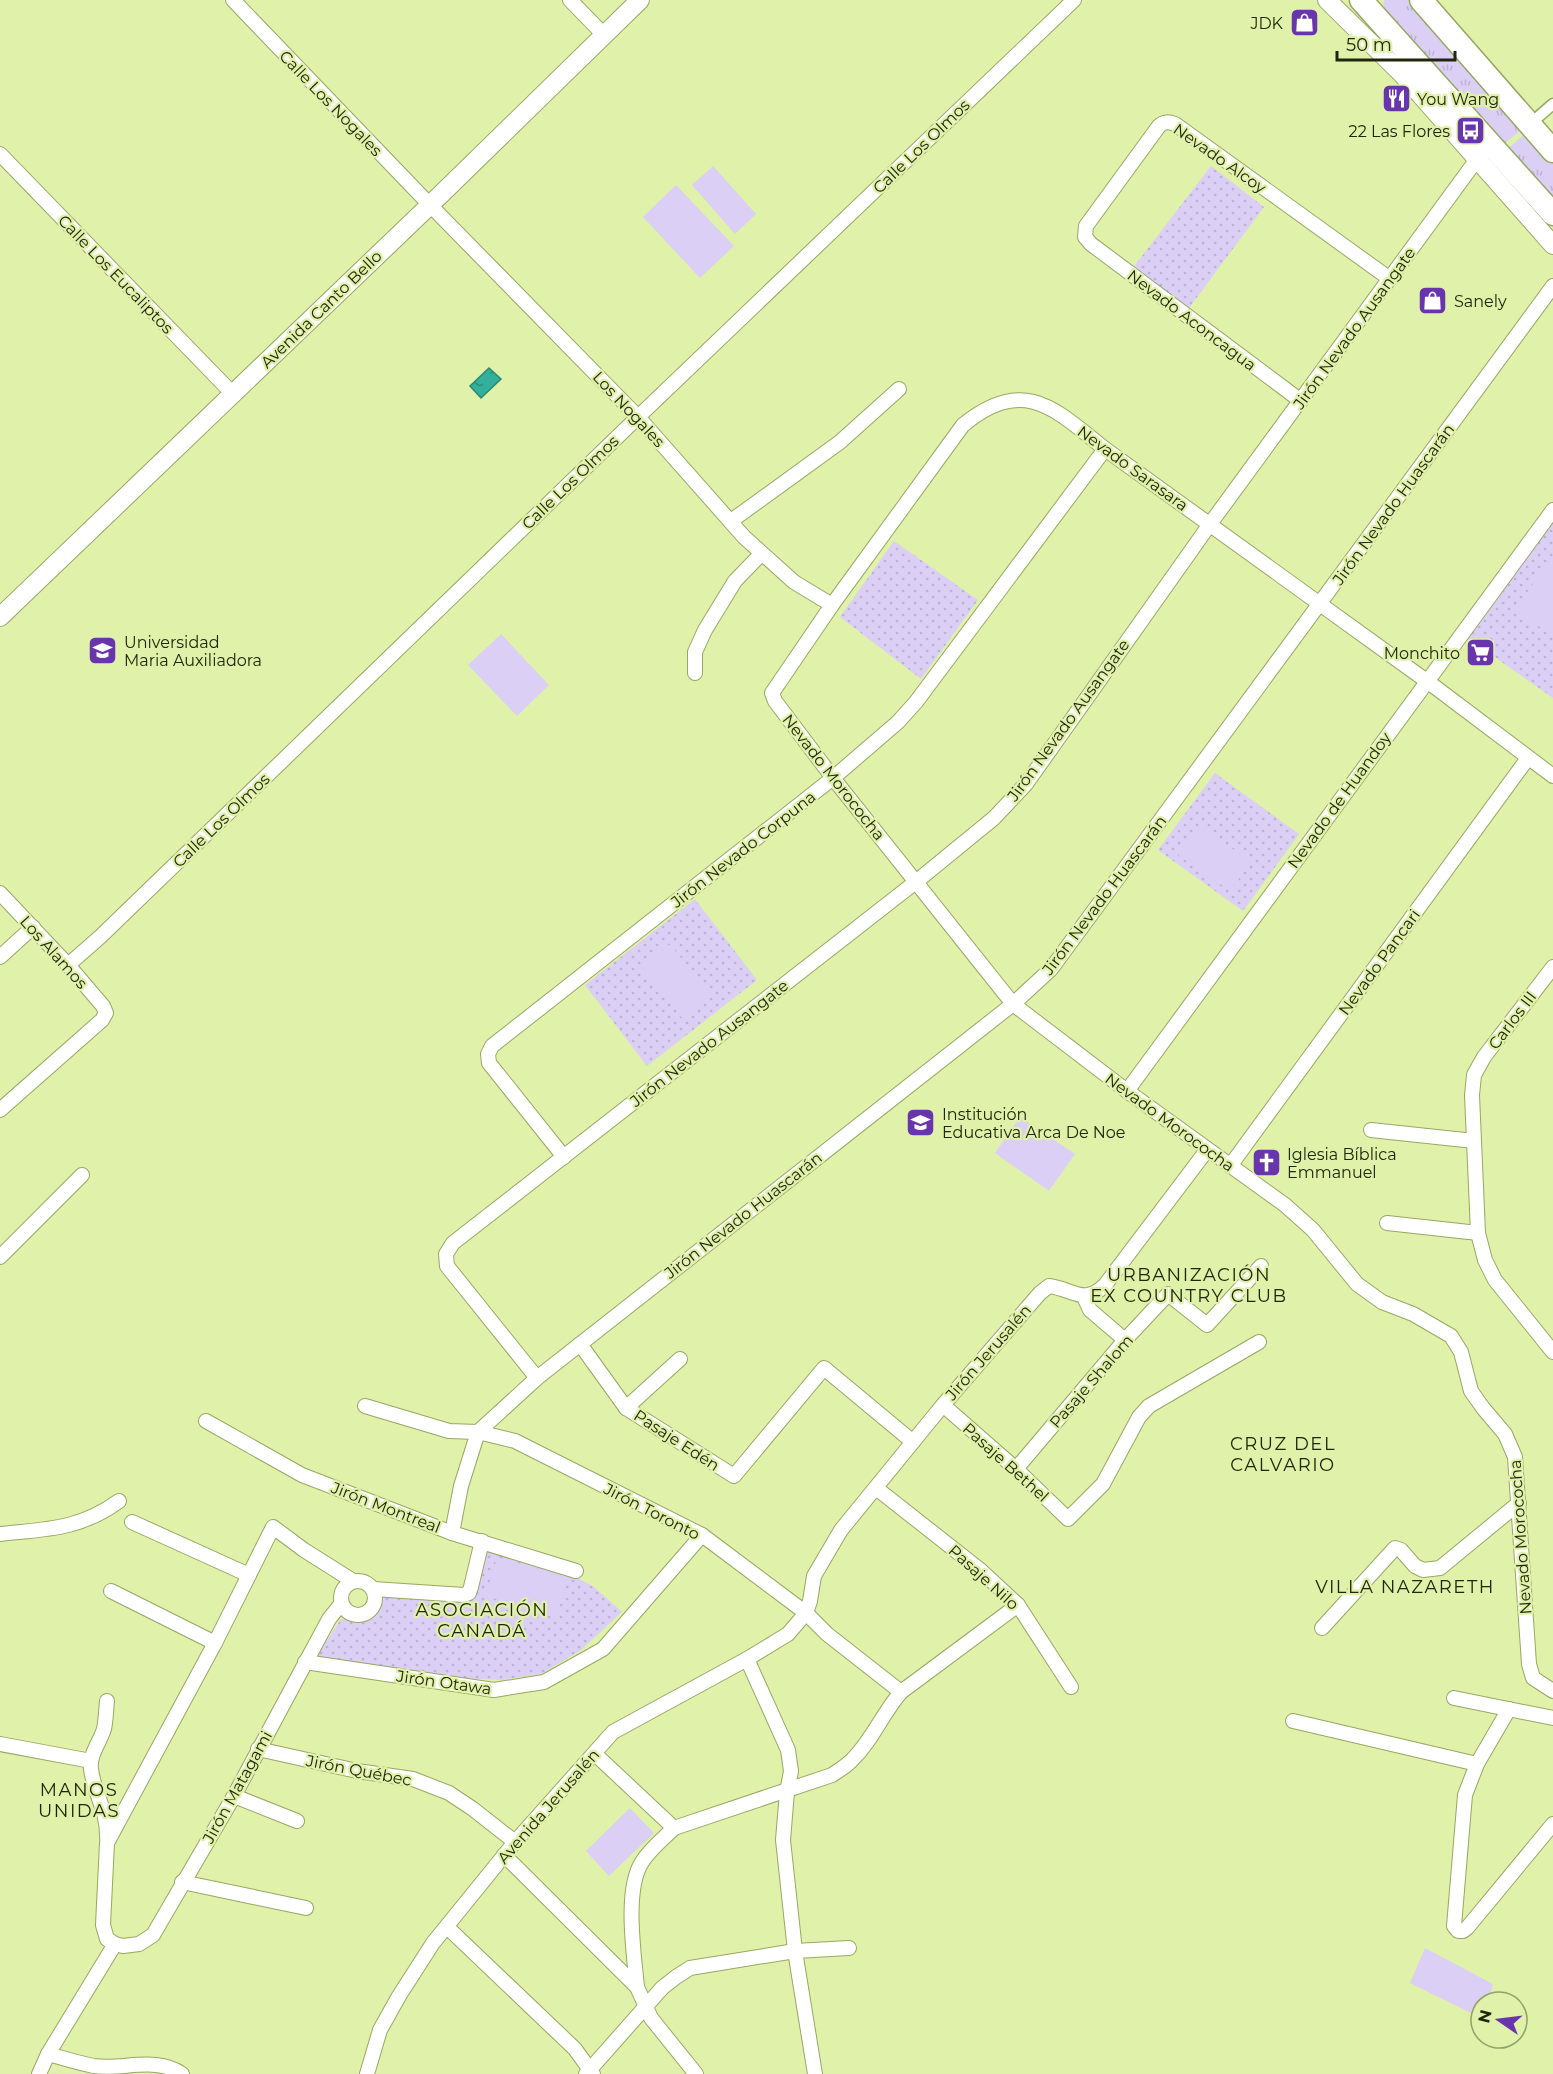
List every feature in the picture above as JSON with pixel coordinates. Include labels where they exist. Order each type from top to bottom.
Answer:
[{"type":"main road","points":[[1362,0],[1484,150],[1553,214]]},
{"type":"main road","points":[[1421,0],[1553,151]]},
{"type":"street","name":"Calle Los Nogales","points":[[232,0],[430,206]]},
{"type":"street","points":[[570,0],[604,35]]},
{"type":"street","name":"Avenida Canto Bello","points":[[0,617],[430,206],[640,0]]},
{"type":"street","name":"Calle Los Olmos","points":[[68,965],[100,937],[1074,0]]},
{"type":"street","points":[[1327,0],[1484,150],[1553,245]]},
{"type":"street","points":[[1530,124],[1553,104]]},
{"type":"street","name":"Nevado Alcoy","points":[[1085,237],[1086,226],[1159,126],[1168,122],[1175,124],[1390,279]]},
{"type":"street","name":"Jirón Nevado Ausangate","points":[[537,1378],[447,1266],[446,1254],[453,1243],[917,881],[994,818],[1026,783],[1210,524],[1484,150]]},
{"type":"street","name":"Calle Los Eucaliptos","points":[[0,154],[233,394]]},
{"type":"street","name":"Los Nogales","points":[[430,206],[638,417],[762,554],[794,582],[832,605]]},
{"type":"street","name":"Nevado Aconcagua","points":[[1085,237],[1091,244],[1301,401]]},
{"type":"street","name":"Jirón Nevado Huascarán","points":[[478,1432],[537,1378],[1013,1004],[1051,969],[1553,286]]},
{"type":"street","points":[[731,521],[840,442],[899,389]]},
{"type":"street","name":"Nevado Sarasara","points":[[775,687],[963,425],[978,413],[998,404],[1030,400],[1046,405],[1064,416],[1553,776]]},
{"type":"street","name":"Jirón Nevado Corpuna","points":[[564,1156],[489,1064],[488,1054],[492,1046],[833,777],[898,722],[916,702],[1106,449]]},
{"type":"street","name":"Nevado de Huandoy","points":[[1127,1091],[1553,510]]},
{"type":"street","points":[[695,673],[695,652],[705,630],[735,581],[762,554]]},
{"type":"street","name":"Nevado Morococha","points":[[775,687],[772,693],[775,701],[1013,1004],[1127,1091],[1285,1205],[1313,1230],[1357,1284],[1382,1302],[1413,1314],[1451,1336],[1461,1352],[1471,1391],[1504,1434],[1515,1457],[1520,1503],[1529,1664],[1533,1678],[1553,1690]]},
{"type":"street","name":"Nevado Pancari","points":[[1230,1166],[1528,758]]},
{"type":"street","name":"Los Alamos","points":[[0,893],[68,965],[103,1006],[106,1013],[102,1020],[0,1110]]},
{"type":"street","points":[[0,957],[33,927]]},
{"type":"street","name":"Carlos III","points":[[1473,1141],[1474,1075],[1484,1057],[1551,973]]},
{"type":"street","points":[[1371,1130],[1473,1141],[1479,1233],[1485,1260],[1495,1280],[1553,1352]]},
{"type":"street","points":[[1125,1340],[1090,1310],[1084,1297],[1096,1294],[1105,1285],[1207,1150]]},
{"type":"street","points":[[0,1257],[82,1175]]},
{"type":"street","points":[[1387,1223],[1479,1233]]},
{"type":"street","name":"Pasaje Shalom","points":[[1016,1469],[1125,1340],[1168,1294],[1207,1325],[1261,1266]]},
{"type":"street","name":"Jirón Jerusalén","points":[[806,1613],[814,1576],[841,1530],[943,1405],[1040,1293],[1049,1286],[1062,1288],[1084,1297]]},
{"type":"street","name":"Pasaje Bethel","points":[[943,1405],[1016,1469],[1068,1519],[1103,1484],[1139,1417],[1149,1406],[1259,1342]]},
{"type":"street","name":"Pasaje Edén","points":[[580,1344],[626,1408],[734,1476],[824,1368],[913,1442]]},
{"type":"street","points":[[626,1408],[680,1359]]},
{"type":"street","name":"Jirón Toronto","points":[[365,1406],[449,1431],[478,1432],[515,1441],[702,1535],[806,1613],[827,1634],[901,1692]]},
{"type":"street","name":"Jirón Montreal","points":[[206,1421],[302,1475],[452,1533],[576,1571]]},
{"type":"street","points":[[452,1533],[461,1486],[478,1432]]},
{"type":"street","name":"Pasaje Nilo","points":[[876,1488],[980,1569],[1018,1605],[1071,1687]]},
{"type":"street","points":[[0,1534],[64,1528],[88,1520],[119,1501]]},
{"type":"street","points":[[1322,1628],[1395,1548],[1401,1550],[1415,1566],[1423,1569],[1440,1568],[1520,1503]]},
{"type":"street","points":[[132,1522],[249,1575]]},
{"type":"street","points":[[107,1843],[215,1643],[273,1527],[353,1581],[364,1582],[373,1589],[374,1604],[364,1614],[353,1615],[341,1604],[340,1598],[344,1587],[353,1581]]},
{"type":"street","name":"Jirón Otawa","points":[[305,1662],[494,1690],[544,1682],[603,1649],[702,1535]]},
{"type":"street","points":[[373,1589],[464,1595],[469,1593],[482,1541]]},
{"type":"street","points":[[111,1591],[215,1643]]},
{"type":"street","name":"Jirón Matagami","points":[[115,1944],[123,1946],[139,1944],[153,1935],[234,1796],[329,1619],[341,1604]]},
{"type":"street","points":[[696,2074],[651,2018],[637,1987],[632,1925],[633,1886],[641,1863],[654,1846],[674,1828],[787,1792],[832,1775],[851,1762],[901,1692],[1018,1605]]},
{"type":"street","name":"Avenida Jerusalén","points":[[367,2074],[384,2021],[433,1943],[515,1842],[613,1732],[788,1634],[806,1613]]},
{"type":"street","points":[[747,1659],[788,1750],[790,1771],[783,1840],[795,1951],[815,2074]]},
{"type":"street","points":[[1454,1698],[1553,1718]]},
{"type":"street","points":[[39,2074],[48,2054],[115,1944],[107,1939],[103,1925],[108,1826],[92,1776],[91,1761],[105,1728],[107,1701]]},
{"type":"street","points":[[1509,1709],[1477,1764],[1465,1795],[1454,1926],[1458,1931],[1467,1928],[1553,1824]]},
{"type":"street","points":[[1293,1721],[1477,1764]]},
{"type":"street","points":[[0,1744],[91,1761]]},
{"type":"street","name":"Jirón Québec","points":[[258,1749],[357,1771],[413,1779],[448,1793],[473,1809],[515,1842]]},
{"type":"street","points":[[595,1754],[674,1828]]},
{"type":"street","points":[[234,1796],[297,1821]]},
{"type":"street","points":[[504,1856],[637,1987]]},
{"type":"street","points":[[182,1882],[306,1908]]},
{"type":"street","points":[[447,1927],[575,2049],[590,2073],[662,1988],[690,1968],[795,1951],[849,1948]]},
{"type":"street","points":[[48,2054],[94,2066],[162,2065],[182,2074]]},
{"type":"green space","points":[[1384,0],[1414,0],[1525,127],[1501,146],[1383,12]]},
{"type":"green space","points":[[1528,131],[1553,160],[1553,207],[1505,151]]},
{"type":"green space","points":[[713,166],[756,214],[735,234],[692,185]]},
{"type":"green space","points":[[1211,166],[1264,207],[1186,312],[1132,269]]},
{"type":"green space","points":[[676,185],[734,246],[700,278],[643,217]]},
{"type":"green space","points":[[1553,522],[1553,698],[1466,637]]},
{"type":"green space","points":[[894,541],[978,600],[921,679],[840,617]]},
{"type":"green space","points":[[1551,560],[1553,561],[1553,636],[1514,610]]},
{"type":"green space","points":[[501,634],[549,685],[517,716],[468,665]]},
{"type":"green space","points":[[1215,773],[1299,834],[1243,911],[1158,850]]},
{"type":"green space","points":[[1199,825],[1251,862],[1230,891],[1178,855]]},
{"type":"green space","points":[[695,899],[757,980],[647,1066],[585,985]]},
{"type":"green space","points":[[670,944],[710,994],[682,1018],[642,967]]},
{"type":"green space","points":[[1020,1117],[1075,1154],[1049,1191],[995,1153]]},
{"type":"green space","points":[[485,1548],[570,1574],[594,1587],[622,1612],[581,1650],[541,1674],[501,1680],[462,1678],[316,1657],[341,1619],[371,1620],[378,1613],[385,1595],[467,1599]]},
{"type":"green space","points":[[497,1557],[568,1577],[557,1616],[486,1596]]},
{"type":"green space","points":[[630,1808],[654,1833],[609,1876],[586,1851]]},
{"type":"green space","points":[[1425,1948],[1493,1984],[1491,1990],[1469,1990],[1469,2012],[1410,1983]]},
{"type":"water","points":[[489,368],[501,379],[481,398],[470,386]]},
{"type":"place","name":"JDK","points":[[1304,23]]},
{"type":"place","name":"You Wang","points":[[1396,99]]},
{"type":"place","name":"22 Las Flores","points":[[1471,131]]},
{"type":"place","name":"Sanely","points":[[1433,301]]},
{"type":"place","name":"Universidad Maria Auxiliadora","points":[[103,651]]},
{"type":"place","name":"Monchito","points":[[1481,653]]},
{"type":"place","name":"Institución Educativa Arca De Noe","points":[[921,1123]]},
{"type":"place","name":"Iglesia Bíblica Emmanuel","points":[[1266,1163]]},
{"type":"district","name":"URBANIZACIÓN EX COUNTRY CLUB","points":[[1189,1285]]},
{"type":"district","name":"CRUZ DEL CALVARIO","points":[[1283,1454]]},
{"type":"district","name":"VILLA NAZARETH","points":[[1405,1587]]},
{"type":"district","name":"ASOCIACIÓN CANADÁ","points":[[482,1620]]},
{"type":"district","name":"MANOS UNIDAS","points":[[79,1800]]}]
